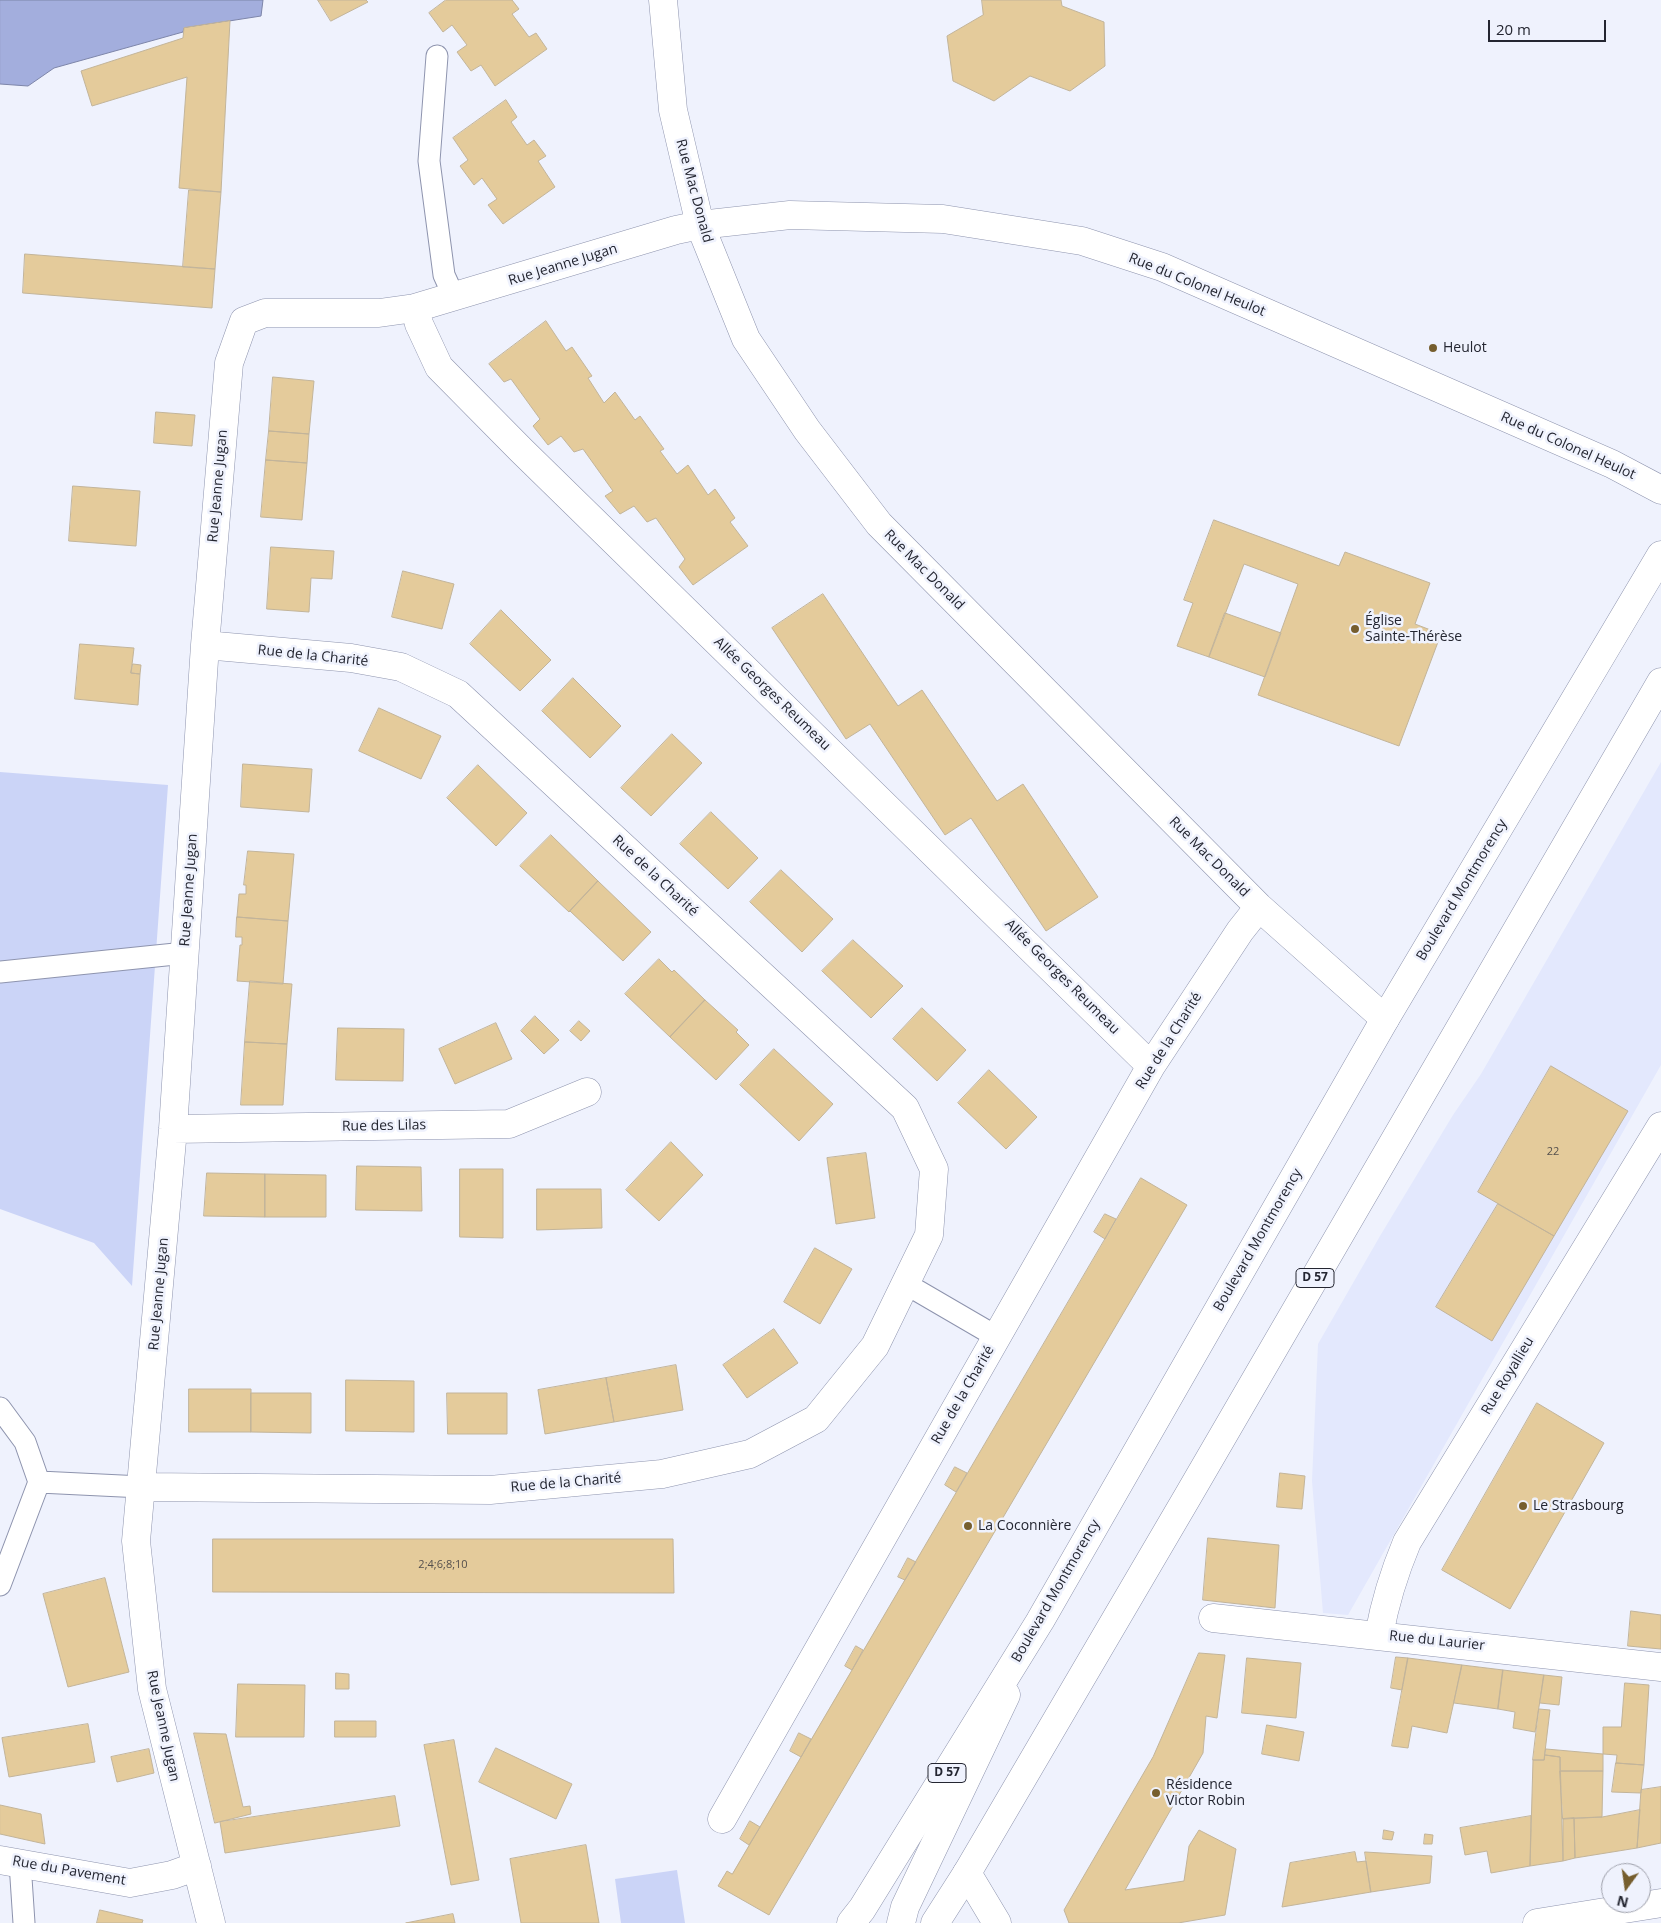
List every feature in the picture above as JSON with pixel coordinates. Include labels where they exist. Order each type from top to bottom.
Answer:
[{"type":"street","name":"Rue Mac Donald","points":[[663,0],[672,110],[700,226],[746,339],[807,430],[878,524],[1259,907],[1385,1019]]},
{"type":"street","name":"Rue du Colonel Heulot","points":[[700,226],[790,215],[943,219],[1082,241],[1162,267],[1612,464],[1661,490]]},
{"type":"street","name":"Rue Jeanne Jugan","points":[[211,1923],[152,1689],[136,1541],[173,1129],[205,645],[228,364],[244,321],[265,314],[379,313],[415,308],[676,230],[700,226]]},
{"type":"street","name":"Allée Georges Reumeau","points":[[415,308],[419,324],[439,367],[521,450],[1151,1066]]},
{"type":"street","name":"Boulevard Montmorency","points":[[851,1923],[862,1909],[1040,1621],[1385,1019],[1661,555]]},
{"type":"street","name":"Rue de la Charité","points":[[142,1487],[490,1490],[662,1474],[750,1454],[816,1419],[875,1346],[929,1236],[934,1169],[905,1108],[458,694],[401,667],[351,658],[205,645]]},
{"type":"street","name":"D 57","points":[[935,1923],[967,1873],[1193,1488],[1661,682]]},
{"type":"street","name":"Rue de la Charité","points":[[722,1818],[1151,1066],[1240,931],[1259,907]]},
{"type":"street","name":"Rue des Lilas","points":[[173,1129],[509,1124],[587,1092]]},
{"type":"street","name":"Rue Royallieu","points":[[1379,1635],[1385,1601],[1394,1572],[1407,1542],[1661,1126]]},
{"type":"street","name":"Rue du Laurier","points":[[1213,1618],[1661,1667]]},
{"type":"street","points":[[901,1923],[905,1907],[1040,1621]]},
{"type":"street","name":"Rue du Pavement","points":[[10,1862],[130,1883],[172,1875],[196,1866]]},
{"type":"street","points":[[967,1873],[998,1923]]},
{"type":"street","points":[[1537,1923],[1653,1903]]},
{"type":"lane","points":[[437,56],[429,160],[444,275],[454,297]]},
{"type":"lane","points":[[0,972],[185,953]]},
{"type":"lane","name":"Rue de la Charité","points":[[906,1284],[997,1337]]},
{"type":"lane","points":[[0,1408],[25,1442],[39,1482],[0,1585]]},
{"type":"lane","points":[[39,1482],[142,1487]]},
{"type":"lane","points":[[10,1862],[24,1923]]},
{"type":"shaded area","points":[[0,0],[263,0],[261,16],[184,28],[183,32],[54,68],[28,86],[0,84]]},
{"type":"shaded area","points":[[1661,762],[1661,1065],[1348,1615],[1323,1613],[1312,1481],[1318,1344],[1453,1115],[1481,1074]]},
{"type":"shaded area","points":[[0,772],[168,785],[132,1286],[94,1243],[0,1209]]},
{"type":"shaded area","points":[[677,1870],[685,1923],[621,1923],[615,1879]]},
{"type":"building","points":[[318,0],[366,0],[368,2],[331,21]]},
{"type":"building","points":[[446,0],[512,0],[519,9],[512,14],[529,37],[536,33],[547,49],[495,86],[481,65],[471,71],[457,52],[467,45],[452,25],[443,32],[429,13]]},
{"type":"building","points":[[982,0],[1061,0],[1062,6],[1104,22],[1105,66],[1070,91],[1030,76],[994,101],[953,81],[947,36],[983,15]]},
{"type":"building","points":[[230,21],[221,192],[179,188],[187,77],[92,106],[81,71],[183,38],[184,28]]},
{"type":"building","points":[[506,100],[517,117],[511,122],[527,145],[534,140],[546,156],[538,161],[555,187],[503,224],[488,205],[497,199],[482,178],[474,185],[460,166],[468,160],[453,138]]},
{"type":"building","points":[[189,190],[221,192],[215,269],[183,267]]},
{"type":"building","points":[[25,254],[215,269],[212,308],[23,293]]},
{"type":"building","points":[[546,321],[566,351],[572,347],[592,376],[588,378],[604,403],[615,392],[635,420],[640,416],[664,449],[660,451],[677,474],[688,465],[708,495],[715,489],[735,518],[730,522],[748,546],[693,585],[679,567],[685,559],[656,518],[647,522],[634,506],[620,514],[605,496],[613,491],[583,449],[574,452],[561,436],[548,445],[533,426],[540,419],[511,379],[504,382],[489,364]]},
{"type":"building","points":[[273,377],[314,381],[309,434],[269,431]]},
{"type":"building","points":[[156,412],[195,415],[192,446],[154,443]]},
{"type":"building","points":[[269,431],[309,434],[307,463],[266,460]]},
{"type":"building","points":[[266,460],[307,463],[302,520],[261,517]]},
{"type":"building","points":[[73,486],[140,491],[136,546],[69,541]]},
{"type":"building","name":"Église Sainte-Thérèse","points":[[1214,520],[1339,566],[1345,552],[1430,583],[1415,624],[1441,634],[1399,746],[1258,695],[1298,584],[1244,564],[1209,657],[1177,646],[1193,603],[1184,600]]},
{"type":"building","points":[[271,547],[334,551],[332,579],[311,578],[309,612],[267,609]]},
{"type":"building","points":[[403,571],[454,584],[442,629],[392,617]]},
{"type":"building","points":[[823,594],[898,706],[922,690],[997,801],[1023,784],[1098,897],[1046,931],[971,818],[945,835],[870,724],[846,739],[772,628]]},
{"type":"building","points":[[501,610],[551,660],[520,691],[470,644]]},
{"type":"building","points":[[1225,613],[1281,633],[1265,677],[1209,657]]},
{"type":"building","points":[[80,644],[134,648],[131,673],[140,674],[138,705],[75,699]]},
{"type":"building","points":[[133,664],[141,665],[140,674],[131,673]]},
{"type":"building","points":[[573,678],[621,726],[590,758],[542,711]]},
{"type":"building","points":[[379,708],[441,736],[421,779],[359,751]]},
{"type":"building","points":[[672,734],[702,763],[651,816],[621,788]]},
{"type":"building","points":[[243,764],[312,769],[309,812],[241,807]]},
{"type":"building","points":[[478,765],[527,813],[496,846],[447,798]]},
{"type":"building","points":[[711,812],[758,858],[728,889],[680,844]]},
{"type":"building","points":[[551,835],[598,881],[569,912],[520,866]]},
{"type":"building","points":[[248,851],[294,854],[288,921],[237,917],[239,894],[246,894],[246,885],[244,885]]},
{"type":"building","points":[[781,870],[833,919],[802,952],[750,902]]},
{"type":"building","points":[[598,881],[651,932],[623,961],[570,911]]},
{"type":"building","points":[[237,917],[288,921],[283,984],[237,981],[242,937],[236,937]]},
{"type":"building","points":[[853,940],[903,986],[871,1018],[822,971]]},
{"type":"building","points":[[659,959],[672,972],[674,970],[705,1000],[670,1037],[625,994]]},
{"type":"building","points":[[250,981],[292,984],[287,1044],[245,1042]]},
{"type":"building","points":[[705,1000],[738,1030],[736,1032],[749,1045],[716,1080],[670,1037]]},
{"type":"building","points":[[922,1008],[966,1050],[937,1081],[893,1039]]},
{"type":"building","points":[[535,1016],[559,1040],[544,1054],[521,1031]]},
{"type":"building","points":[[579,1021],[590,1031],[581,1041],[570,1031]]},
{"type":"building","points":[[496,1023],[512,1059],[455,1084],[439,1049]]},
{"type":"building","points":[[338,1028],[404,1029],[403,1081],[336,1080]]},
{"type":"building","points":[[245,1042],[287,1044],[283,1105],[241,1105]]},
{"type":"building","points":[[774,1049],[833,1104],[799,1141],[740,1085]]},
{"type":"building","points":[[1551,1066],[1628,1111],[1554,1236],[1478,1192]]},
{"type":"building","points":[[989,1070],[1037,1117],[1006,1149],[958,1103]]},
{"type":"building","points":[[671,1142],[703,1175],[659,1221],[626,1190]]},
{"type":"building","points":[[866,1153],[875,1218],[836,1224],[827,1158]]},
{"type":"building","points":[[357,1166],[421,1167],[422,1211],[356,1210]]},
{"type":"building","points":[[460,1169],[503,1169],[503,1238],[460,1237]]},
{"type":"building","points":[[207,1173],[265,1174],[265,1217],[204,1216]]},
{"type":"building","points":[[265,1174],[326,1175],[326,1217],[265,1217]]},
{"type":"building","name":"La Coconnière","points":[[1141,1178],[1187,1205],[769,1915],[718,1886],[727,1871],[732,1874]]},
{"type":"building","points":[[537,1189],[601,1189],[602,1228],[537,1230]]},
{"type":"building","points":[[1498,1204],[1554,1236],[1492,1341],[1436,1307]]},
{"type":"building","points":[[1105,1214],[1116,1219],[1105,1239],[1094,1232]]},
{"type":"building","points":[[815,1248],[852,1269],[820,1324],[784,1302]]},
{"type":"building","points":[[774,1329],[798,1363],[747,1398],[723,1365]]},
{"type":"building","points":[[676,1365],[683,1410],[614,1422],[606,1378]]},
{"type":"building","points":[[606,1378],[614,1422],[545,1434],[538,1390]]},
{"type":"building","points":[[346,1380],[414,1381],[414,1432],[346,1431]]},
{"type":"building","points":[[189,1389],[251,1389],[251,1432],[189,1432]]},
{"type":"building","points":[[251,1393],[311,1393],[311,1433],[251,1432]]},
{"type":"building","points":[[447,1393],[507,1393],[507,1434],[448,1434]]},
{"type":"building","name":"Le Strasbourg","points":[[1537,1403],[1604,1443],[1510,1609],[1442,1570]]},
{"type":"building","points":[[955,1467],[967,1473],[956,1492],[945,1485]]},
{"type":"building","points":[[1280,1473],[1305,1476],[1302,1509],[1277,1507]]},
{"type":"building","points":[[1208,1538],[1279,1545],[1275,1608],[1203,1600]]},
{"type":"building","points":[[213,1539],[673,1539],[674,1593],[213,1592]]},
{"type":"building","points":[[908,1558],[916,1562],[905,1580],[898,1577]]},
{"type":"building","points":[[105,1578],[129,1672],[68,1687],[43,1594]]},
{"type":"building","points":[[1631,1611],[1661,1615],[1661,1649],[1628,1646]]},
{"type":"building","points":[[856,1646],[863,1650],[852,1670],[845,1666]]},
{"type":"building","name":"Résidence Victor Robin","points":[[1199,1653],[1225,1655],[1217,1718],[1206,1716],[1203,1753],[1125,1890],[1184,1881],[1189,1846],[1199,1830],[1236,1849],[1225,1915],[1178,1923],[1069,1923],[1064,1910],[1153,1757]]},
{"type":"building","points":[[1396,1657],[1408,1658],[1402,1690],[1391,1688]]},
{"type":"building","points":[[1247,1658],[1301,1663],[1296,1718],[1242,1713]]},
{"type":"building","points":[[1408,1658],[1462,1665],[1447,1733],[1412,1726],[1408,1748],[1392,1746]]},
{"type":"building","points":[[1462,1665],[1503,1670],[1498,1709],[1454,1703]]},
{"type":"building","points":[[1503,1670],[1544,1675],[1535,1732],[1513,1728],[1515,1712],[1498,1709]]},
{"type":"building","points":[[336,1673],[349,1674],[349,1689],[336,1689]]},
{"type":"building","points":[[1544,1675],[1562,1677],[1559,1705],[1540,1703]]},
{"type":"building","points":[[1625,1683],[1649,1685],[1644,1765],[1616,1763],[1617,1755],[1603,1754],[1603,1727],[1621,1727]]},
{"type":"building","points":[[238,1684],[305,1685],[304,1737],[236,1737]]},
{"type":"building","points":[[1539,1709],[1550,1710],[1544,1760],[1533,1760]]},
{"type":"building","points":[[335,1721],[376,1721],[376,1737],[335,1737]]},
{"type":"building","points":[[88,1724],[95,1762],[9,1777],[2,1738]]},
{"type":"building","points":[[1267,1725],[1304,1732],[1299,1761],[1262,1754]]},
{"type":"building","points":[[194,1733],[226,1734],[243,1807],[250,1806],[251,1814],[215,1823]]},
{"type":"building","points":[[799,1733],[811,1739],[801,1757],[790,1751]]},
{"type":"building","points":[[454,1740],[479,1880],[451,1885],[424,1745]]},
{"type":"building","points":[[496,1748],[572,1784],[556,1819],[479,1782]]},
{"type":"building","points":[[149,1749],[154,1773],[117,1782],[111,1757]]},
{"type":"building","points":[[1546,1749],[1603,1754],[1603,1771],[1560,1771],[1560,1757],[1545,1755]]},
{"type":"building","points":[[1545,1755],[1560,1757],[1563,1861],[1530,1866],[1533,1760],[1544,1760]]},
{"type":"building","points":[[1616,1763],[1644,1765],[1641,1793],[1612,1792]]},
{"type":"building","points":[[1560,1771],[1603,1771],[1602,1817],[1563,1819]]},
{"type":"building","points":[[1661,1787],[1661,1843],[1637,1848],[1641,1790]]},
{"type":"building","points":[[395,1796],[400,1826],[225,1853],[220,1822]]},
{"type":"building","points":[[0,1805],[41,1814],[45,1844],[0,1834]]},
{"type":"building","points":[[1640,1810],[1637,1848],[1575,1858],[1574,1818],[1602,1817]]},
{"type":"building","points":[[1531,1816],[1530,1866],[1491,1873],[1487,1851],[1465,1855],[1460,1828]]},
{"type":"building","points":[[1574,1818],[1575,1858],[1563,1861],[1563,1819]]},
{"type":"building","points":[[750,1821],[760,1827],[749,1845],[740,1839]]},
{"type":"building","points":[[1384,1830],[1394,1832],[1392,1840],[1383,1839]]},
{"type":"building","points":[[1425,1834],[1433,1835],[1432,1844],[1424,1844]]},
{"type":"building","points":[[586,1845],[599,1923],[521,1923],[510,1859]]},
{"type":"building","points":[[1355,1852],[1357,1862],[1366,1861],[1371,1892],[1282,1907],[1290,1863]]},
{"type":"building","points":[[1365,1852],[1432,1856],[1430,1883],[1371,1892]]},
{"type":"building","points":[[100,1910],[143,1920],[142,1923],[97,1923]]},
{"type":"building","points":[[453,1914],[455,1923],[406,1923]]},
{"type":"place","name":"Heulot","points":[[1433,348]]},
{"type":"place","name":"Église Sainte-Thérèse","points":[[1355,629]]},
{"type":"place","name":"Le Strasbourg","points":[[1523,1506]]},
{"type":"place","name":"La Coconnière","points":[[968,1526]]},
{"type":"place","name":"Résidence Victor Robin","points":[[1156,1793]]}]
